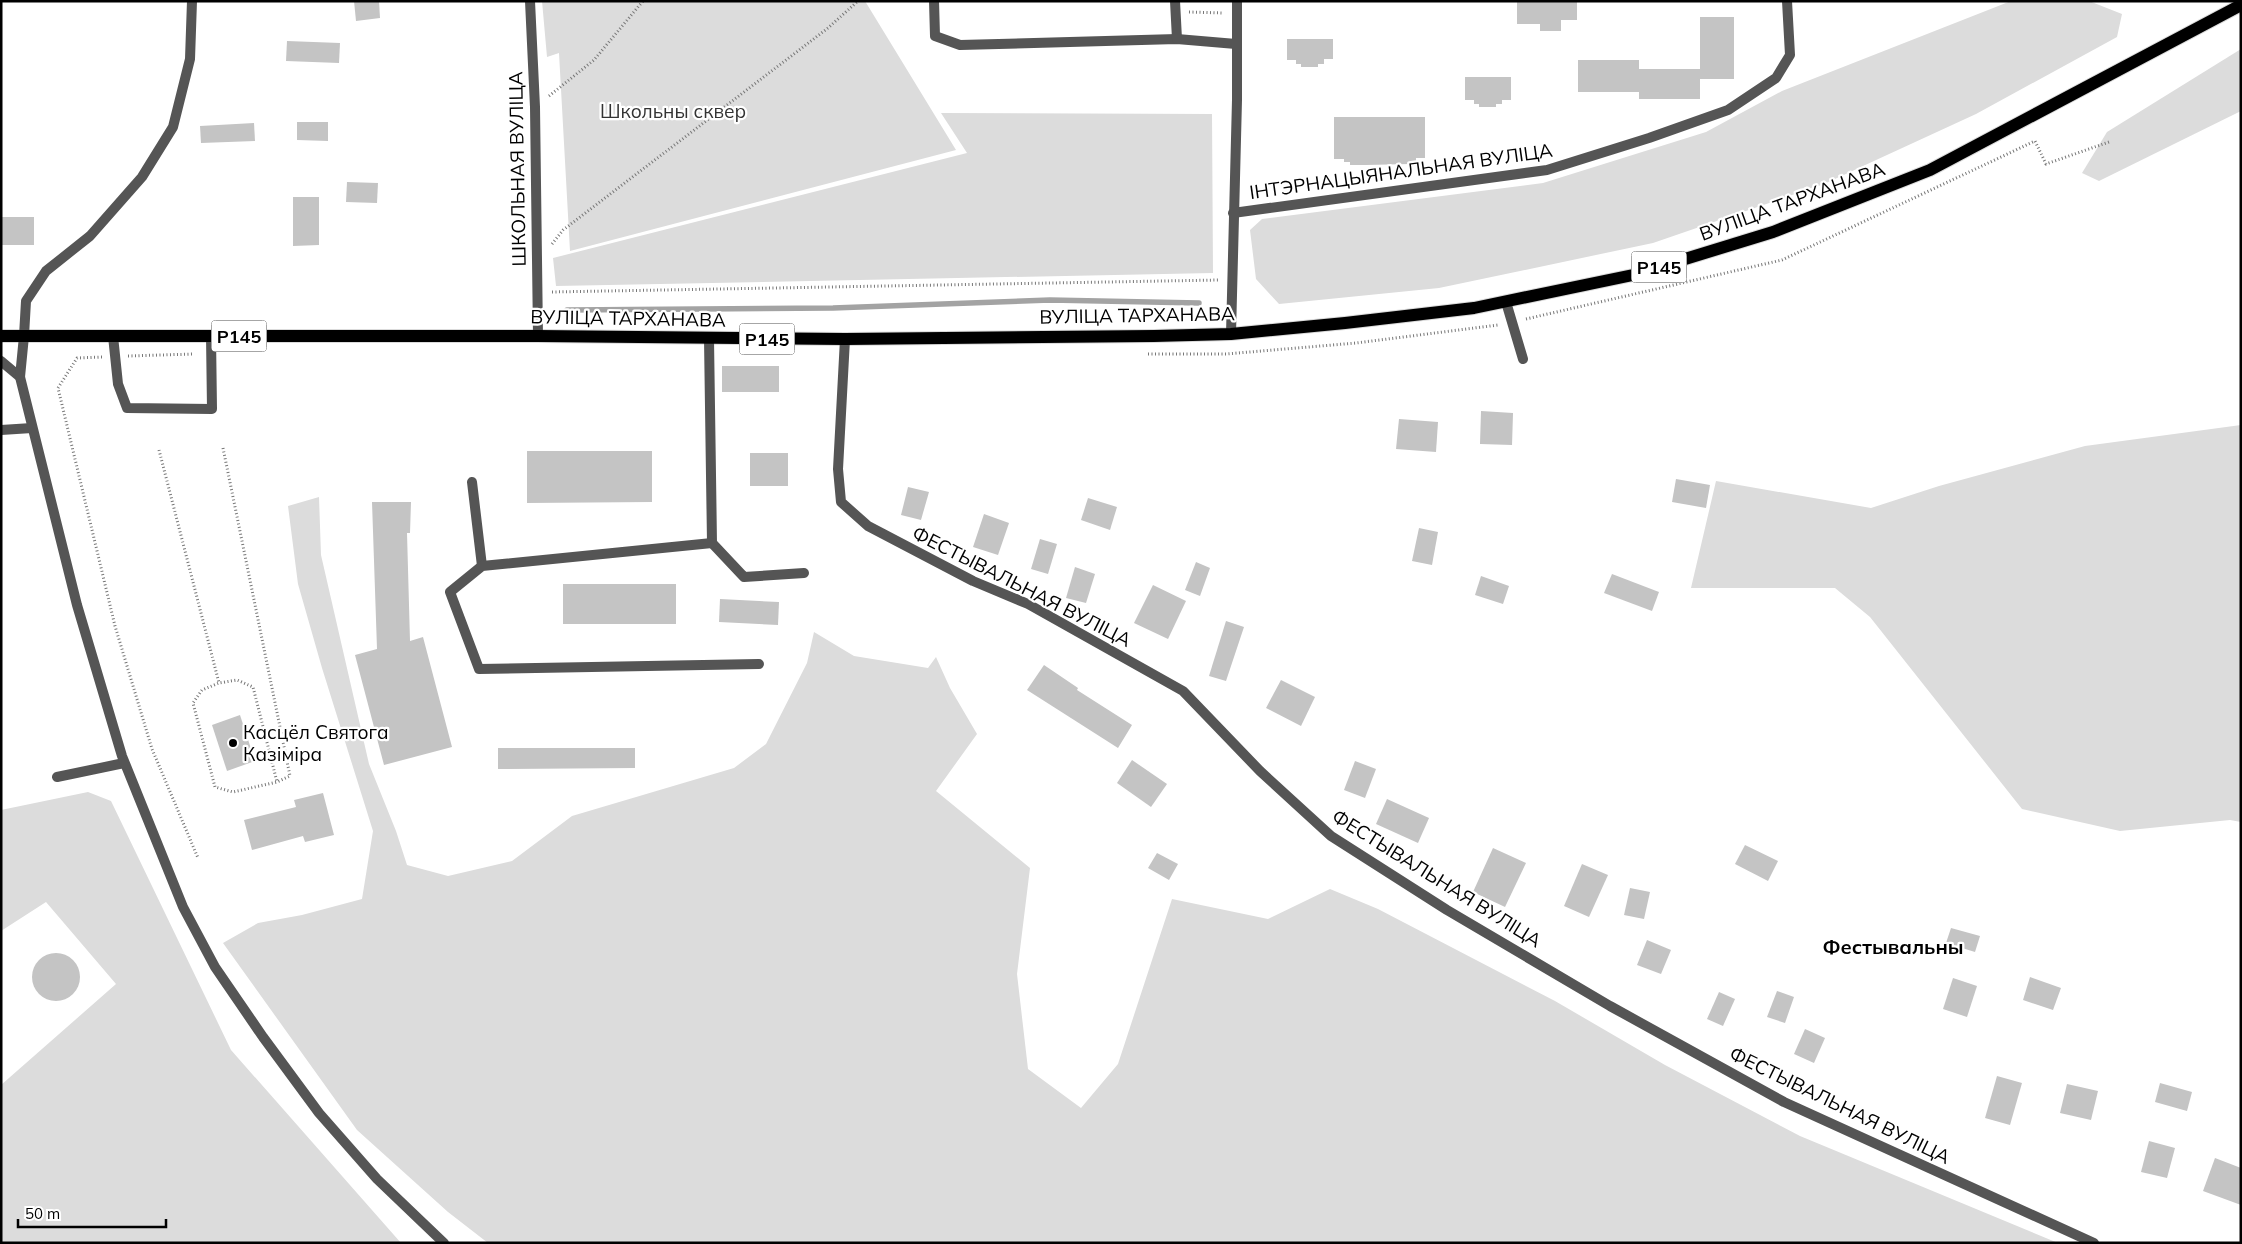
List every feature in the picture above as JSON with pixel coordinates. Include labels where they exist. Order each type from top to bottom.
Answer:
[{"type":"main road","name":"ВУЛІЦА ТАРХАНАВА","points":[[1,336],[538,336],[845,339],[1231,334],[1345,324],[1506,302],[1633,275],[1773,232],[1930,170],[2241,5]]},
{"type":"street","points":[[192,1],[190,59],[173,127],[142,177],[90,236],[46,271],[26,300],[20,377],[77,605],[124,763],[182,907],[215,967],[318,1114],[377,1179],[444,1243]]},
{"type":"street","name":"ШКОЛЬНАЯ ВУЛІЦА","points":[[530,1],[535,107],[538,336]]},
{"type":"street","points":[[934,1],[935,36],[960,45],[1177,39],[1236,44]]},
{"type":"street","points":[[1175,1],[1177,39]]},
{"type":"street","name":"ІНТЭРНАЦЫЯНАЛЬНАЯ ВУЛІЦА","points":[[1231,334],[1232,213],[1237,100],[1237,1]]},
{"type":"street","name":"ІНТЭРНАЦЫЯНАЛЬНАЯ ВУЛІЦА","points":[[1232,213],[1547,170],[1649,138],[1728,110],[1776,78],[1790,55],[1787,1]]},
{"type":"street","points":[[1506,302],[1523,359]]},
{"type":"street","points":[[113,336],[118,384],[127,408],[212,409],[211,336]]},
{"type":"street","points":[[709,339],[712,543],[744,577],[804,573]]},
{"type":"street","name":"ФЕСТЫВАЛЬНАЯ ВУЛІЦА","points":[[845,339],[838,469],[840,502],[868,526],[973,581],[1028,604],[1182,691],[1260,771],[1331,836],[1448,910],[1610,1006],[1784,1102],[2094,1243]]},
{"type":"street","points":[[1,361],[20,377]]},
{"type":"street","points":[[1,430],[32,428]]},
{"type":"street","points":[[472,482],[482,566]]},
{"type":"street","points":[[712,543],[482,566],[450,592],[479,669],[759,664]]},
{"type":"street","points":[[57,777],[124,763]]},
{"type":"path","points":[[535,107],[594,60],[643,1]]},
{"type":"path","points":[[536,264],[563,230],[820,34],[858,1]]},
{"type":"path","points":[[1176,12],[1236,13]]},
{"type":"path","points":[[1138,354],[1226,354],[1347,344],[1493,326],[1782,260],[2035,141],[2046,164],[2109,142]]},
{"type":"path","points":[[536,292],[1231,280]]},
{"type":"path","points":[[198,858],[152,749],[115,626],[58,388],[77,358],[212,353]]},
{"type":"path","points":[[223,448],[290,776],[276,782],[233,792],[215,787],[194,703],[202,690],[219,683],[237,680],[253,687],[276,782]]},
{"type":"path","points":[[159,450],[219,683]]},
{"type":"green space","name":"Школьны сквер","points":[[542,1],[865,1],[956,150],[570,251],[559,53],[547,57]]},
{"type":"green space","points":[[2011,1],[2089,1],[2122,14],[2117,37],[1976,114],[1824,184],[1653,243],[1439,288],[1279,304],[1256,279],[1250,230],[1262,219],[1543,183],[1706,132],[1782,91]]},
{"type":"green space","points":[[2241,49],[2241,111],[2099,181],[2082,173],[2107,132]]},
{"type":"green space","points":[[941,113],[1212,114],[1213,273],[556,286],[553,258],[967,153]]},
{"type":"green space","points":[[2241,425],[2241,822],[2230,820],[2120,831],[2022,809],[1870,617],[1835,588],[1691,588],[1716,481],[1871,508],[1939,486],[2085,446]]},
{"type":"green space","points":[[319,497],[321,555],[369,764],[396,831],[407,865],[448,876],[512,861],[572,816],[734,768],[766,744],[807,663],[814,632],[854,656],[928,668],[936,657],[950,688],[977,734],[936,791],[1030,868],[1017,974],[1028,1069],[1081,1108],[1118,1064],[1172,899],[1268,919],[1330,889],[1378,909],[1555,1001],[1665,1065],[1800,1136],[2058,1243],[488,1243],[448,1212],[357,1130],[223,943],[258,923],[302,915],[362,899],[373,831],[298,584],[288,506]]},
{"type":"green space","points":[[88,792],[111,801],[231,1050],[401,1243],[1,1243],[1,1085],[116,984],[46,902],[1,931],[1,810]]},
{"type":"building","points":[[354,1],[379,1],[380,18],[356,21]]},
{"type":"building","points":[[1517,1],[1577,1],[1577,20],[1561,20],[1561,31],[1540,31],[1540,24],[1517,24]]},
{"type":"building","points":[[1700,17],[1734,17],[1734,79],[1700,79],[1700,99],[1639,99],[1639,92],[1578,92],[1578,60],[1639,60],[1639,69],[1700,69]]},
{"type":"building","points":[[1287,39],[1333,39],[1333,59],[1324,59],[1324,64],[1318,64],[1318,67],[1301,67],[1301,64],[1296,64],[1296,60],[1287,60]]},
{"type":"building","points":[[287,41],[340,43],[339,63],[286,61]]},
{"type":"building","points":[[1465,77],[1511,77],[1511,100],[1502,100],[1502,104],[1496,104],[1496,107],[1479,107],[1479,104],[1474,104],[1474,100],[1465,100]]},
{"type":"building","points":[[1334,117],[1425,117],[1425,158],[1416,158],[1416,162],[1410,162],[1410,164],[1366,165],[1350,165],[1350,162],[1344,162],[1344,159],[1334,159]]},
{"type":"building","points":[[297,122],[328,122],[328,141],[297,140]]},
{"type":"building","points":[[254,123],[255,141],[201,143],[200,126]]},
{"type":"building","points":[[347,182],[378,183],[377,203],[346,202]]},
{"type":"building","points":[[293,197],[319,197],[319,245],[293,246]]},
{"type":"building","points":[[1,217],[34,217],[34,245],[1,245]]},
{"type":"building","points":[[722,366],[779,366],[779,392],[722,392]]},
{"type":"building","points":[[1481,411],[1513,413],[1512,445],[1480,444]]},
{"type":"building","points":[[1399,419],[1438,422],[1436,452],[1396,449]]},
{"type":"building","points":[[527,451],[652,451],[652,502],[527,503]]},
{"type":"building","points":[[750,453],[788,453],[788,486],[750,486]]},
{"type":"building","points":[[1676,479],[1710,485],[1706,508],[1672,502]]},
{"type":"building","points":[[908,487],[929,492],[921,520],[901,515]]},
{"type":"building","points":[[1088,498],[1117,507],[1110,530],[1081,520]]},
{"type":"building","points":[[372,502],[411,502],[410,533],[407,533],[410,641],[423,637],[452,747],[384,765],[355,655],[377,649]]},
{"type":"building","points":[[984,514],[1009,523],[998,555],[973,547]]},
{"type":"building","points":[[1419,528],[1438,532],[1432,565],[1412,561]]},
{"type":"building","points":[[1040,539],[1057,544],[1048,574],[1031,569]]},
{"type":"building","points":[[1196,562],[1210,568],[1200,596],[1185,590]]},
{"type":"building","points":[[1075,567],[1095,574],[1086,603],[1066,598]]},
{"type":"building","points":[[1612,574],[1659,592],[1652,611],[1604,593]]},
{"type":"building","points":[[1481,576],[1509,586],[1503,604],[1475,595]]},
{"type":"building","points":[[563,584],[676,584],[676,624],[563,624]]},
{"type":"building","points":[[1153,585],[1186,601],[1168,639],[1134,623]]},
{"type":"building","points":[[720,599],[779,602],[778,625],[719,622]]},
{"type":"building","points":[[1226,621],[1244,627],[1226,681],[1209,676]]},
{"type":"building","points":[[1044,665],[1078,688],[1077,690],[1132,725],[1118,748],[1027,690]]},
{"type":"building","points":[[1281,680],[1315,697],[1301,726],[1266,708]]},
{"type":"building","name":"Касцёл Святога Казіміра","points":[[240,715],[255,761],[227,771],[212,725]]},
{"type":"building","points":[[498,748],[635,748],[635,768],[498,769]]},
{"type":"building","points":[[1132,760],[1167,784],[1151,807],[1117,783]]},
{"type":"building","points":[[1355,761],[1376,769],[1365,798],[1344,790]]},
{"type":"building","points":[[323,793],[334,835],[305,842],[303,836],[252,850],[244,820],[296,807],[294,800]]},
{"type":"building","points":[[1387,799],[1429,818],[1418,843],[1376,824]]},
{"type":"building","points":[[1745,845],[1778,861],[1768,881],[1735,864]]},
{"type":"building","points":[[1493,848],[1526,863],[1505,907],[1473,892]]},
{"type":"building","points":[[1157,853],[1178,864],[1169,880],[1148,868]]},
{"type":"building","points":[[1582,864],[1608,875],[1589,917],[1564,906]]},
{"type":"building","points":[[1630,888],[1650,892],[1644,919],[1624,915]]},
{"type":"building","points":[[1951,928],[1980,936],[1975,952],[1946,943]]},
{"type":"building","points":[[1647,940],[1671,950],[1661,974],[1637,965]]},
{"type":"building","points":[[56,953],[65,955],[73,960],[78,968],[80,977],[78,986],[73,994],[65,999],[56,1001],[47,999],[39,994],[34,986],[32,977],[34,968],[39,960],[47,955]]},
{"type":"building","points":[[2030,977],[2061,988],[2053,1010],[2023,1000]]},
{"type":"building","points":[[1953,978],[1977,986],[1967,1017],[1943,1009]]},
{"type":"building","points":[[1777,991],[1794,997],[1785,1023],[1767,1017]]},
{"type":"building","points":[[1719,992],[1735,999],[1723,1026],[1707,1019]]},
{"type":"building","points":[[1805,1029],[1825,1038],[1814,1063],[1794,1054]]},
{"type":"building","points":[[1997,1076],[2022,1083],[2010,1125],[1985,1118]]},
{"type":"building","points":[[2160,1083],[2192,1092],[2187,1111],[2155,1102]]},
{"type":"building","points":[[2067,1084],[2098,1091],[2091,1120],[2060,1113]]},
{"type":"building","points":[[2149,1141],[2175,1148],[2167,1178],[2141,1172]]},
{"type":"building","points":[[2215,1158],[2241,1168],[2241,1205],[2203,1191]]},
{"type":"waterway","points":[[567,310],[833,308],[1050,300],[1199,303]]},
{"type":"place","name":"Касцёл Святога Казіміра","points":[[233,743]]},
{"type":"district","name":"Фестывальны","points":[[1893,946]]}]
